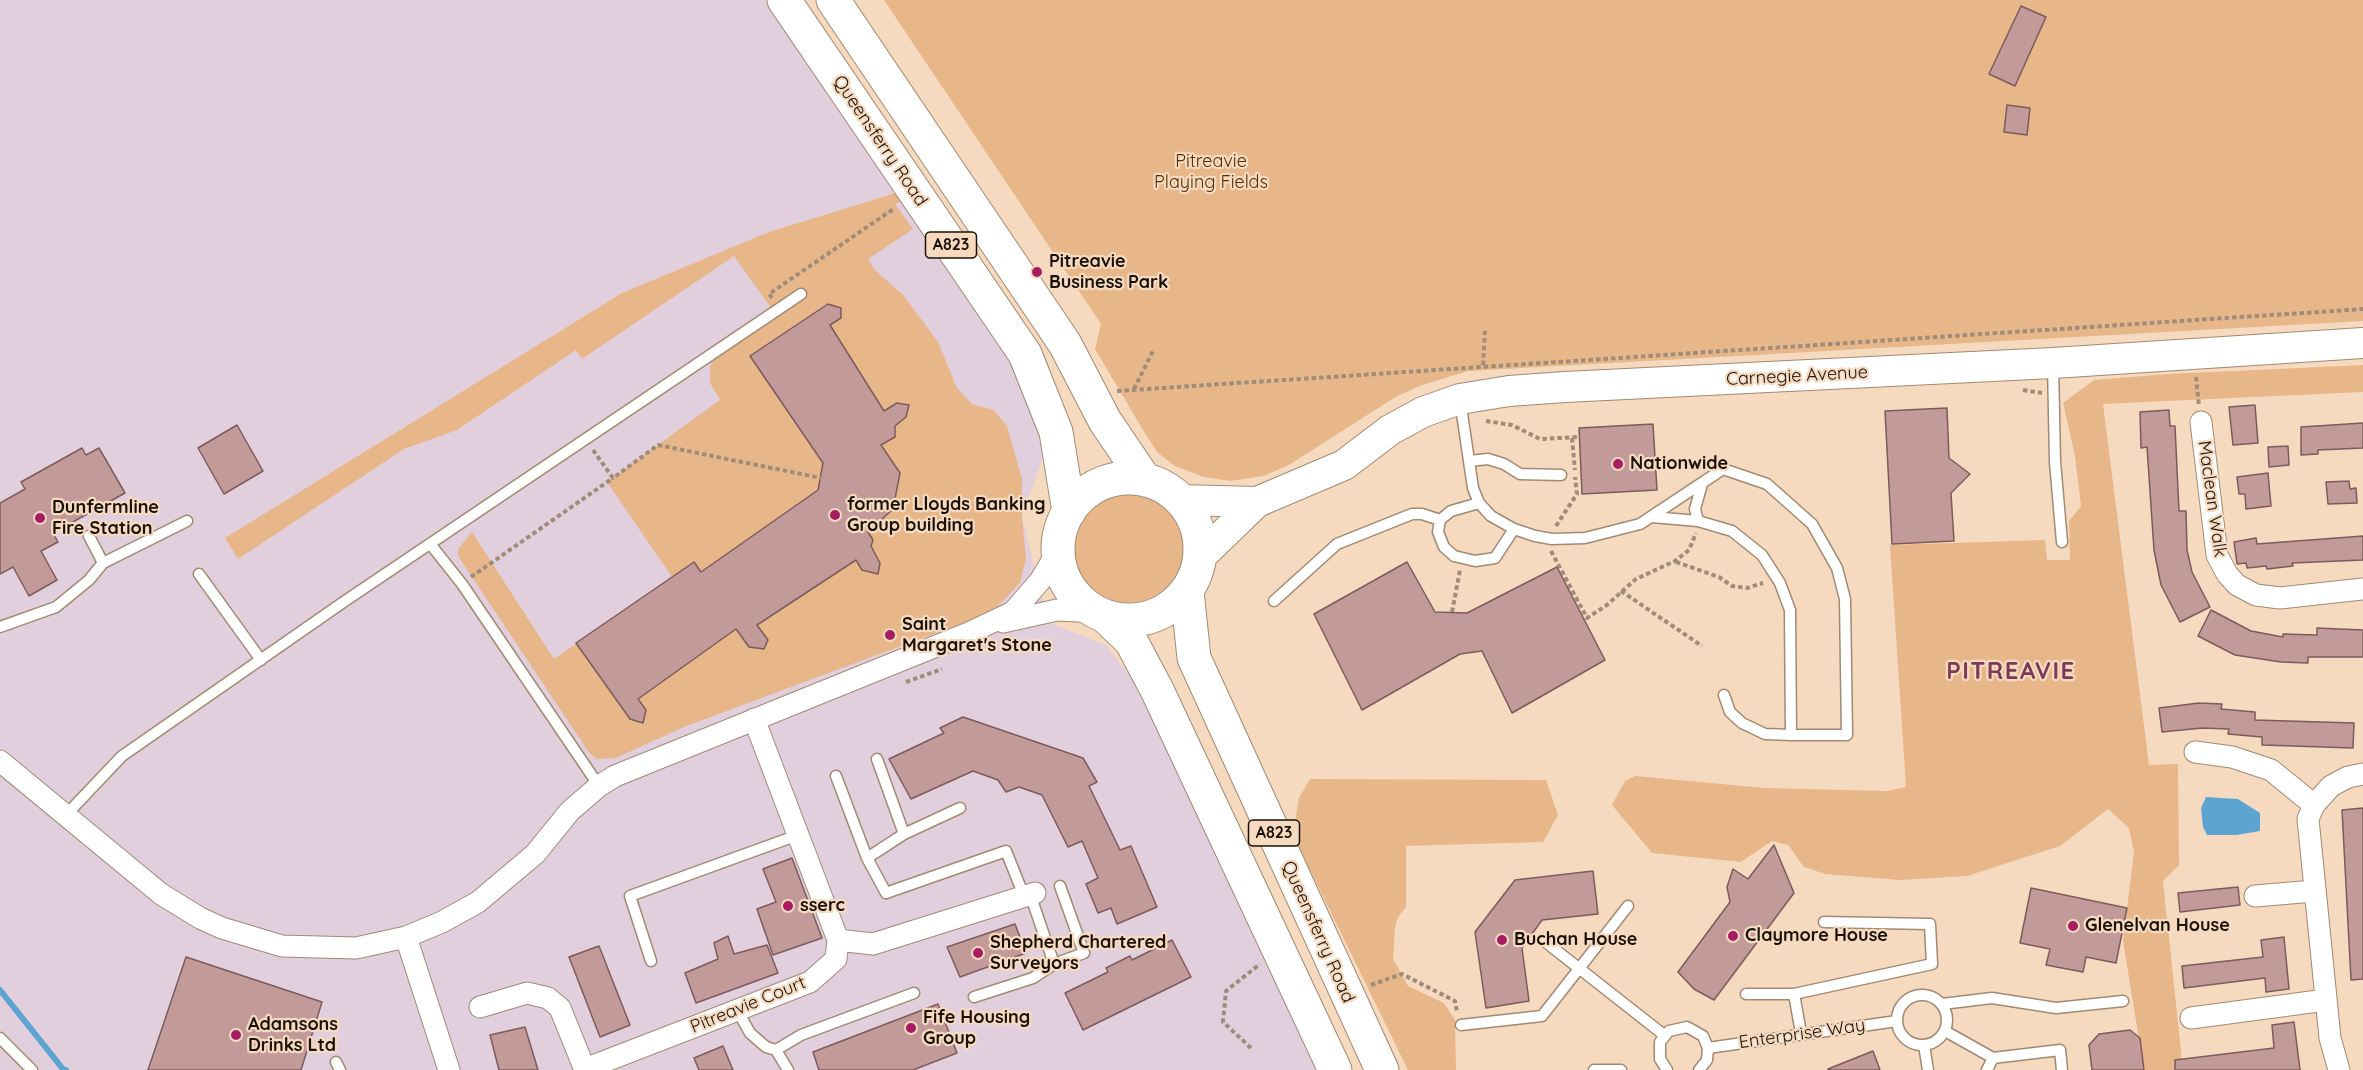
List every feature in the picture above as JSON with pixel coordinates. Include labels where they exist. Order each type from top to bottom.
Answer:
[{"type":"main road","name":"Queensferry Road","points":[[784,0],[1025,354],[1056,432],[1069,512]]},
{"type":"main road","name":"A823","points":[[833,0],[1065,344],[1105,421],[1145,480]]},
{"type":"main road","name":"A823","points":[[1123,479],[1145,480],[1164,487],[1180,500],[1196,526],[1200,557],[1196,575],[1187,591],[1171,607],[1151,617],[1128,620],[1102,614],[1086,606],[1070,589],[1061,570],[1058,550],[1061,530],[1069,512],[1083,495],[1102,484],[1123,479]]},
{"type":"main road","name":"Queensferry Road","points":[[1187,591],[1194,658],[1382,1070]]},
{"type":"main road","name":"A823","points":[[1102,614],[1131,641],[1158,690],[1335,1070]]},
{"type":"street","name":"Carnegie Avenue","points":[[1257,502],[1344,465],[1390,430],[1423,412],[1468,398],[1509,391],[2053,363],[2363,343]]},
{"type":"street","name":"Maclean Walk","points":[[2201,422],[2217,555],[2226,574],[2237,585],[2256,595],[2280,598],[2363,589]]},
{"type":"street","points":[[1180,500],[1257,502]]},
{"type":"street","points":[[1200,557],[1257,502]]},
{"type":"street","points":[[0,761],[161,894],[222,928],[282,946],[356,948],[406,937],[442,922],[478,902],[535,854],[570,811],[599,786],[615,776],[971,632],[1013,612],[1040,581],[1058,550]]},
{"type":"street","points":[[971,632],[1037,613],[1057,610],[1102,614]]},
{"type":"street","points":[[754,719],[838,940],[873,944],[1030,894]]},
{"type":"street","points":[[2194,753],[2232,757],[2271,770],[2314,805]]},
{"type":"street","points":[[2339,1070],[2330,1038],[2308,829],[2314,805],[2337,781],[2363,774]]},
{"type":"street","points":[[2255,896],[2314,891]]},
{"type":"street","points":[[406,937],[448,1070]]},
{"type":"street","name":"Pitreavie Court","points":[[585,1070],[810,982],[836,959],[838,940]]},
{"type":"street","points":[[480,1006],[527,993],[548,998],[560,1008],[585,1070]]},
{"type":"street","points":[[2191,1018],[2326,1000]]},
{"type":"lane","points":[[66,815],[122,756],[801,294]]},
{"type":"lane","points":[[2053,363],[2055,462],[2062,542]]},
{"type":"lane","points":[[1468,398],[1469,461],[1473,488],[1479,503],[1491,516],[1514,529],[1552,539],[1585,538],[1640,524],[1723,469],[1767,484],[1812,524],[1837,568],[1845,599],[1847,735],[1765,734],[1742,723],[1730,712],[1724,695]]},
{"type":"lane","points":[[1469,461],[1488,459],[1504,464],[1520,474],[1562,475]]},
{"type":"lane","points":[[1698,521],[1695,509],[1702,483]]},
{"type":"lane","points":[[1479,503],[1451,511],[1440,520],[1438,532],[1444,547],[1454,556],[1475,561],[1495,558],[1514,529]]},
{"type":"lane","points":[[1274,601],[1337,544],[1412,514],[1422,514],[1440,520]]},
{"type":"lane","points":[[1652,518],[1698,521],[1732,531],[1762,555],[1775,575],[1790,610],[1791,735]]},
{"type":"lane","points":[[0,627],[56,607],[89,580],[103,563],[188,521]]},
{"type":"lane","points":[[89,536],[103,563]]},
{"type":"lane","points":[[431,545],[462,584],[599,786]]},
{"type":"lane","points":[[199,574],[261,660]]},
{"type":"lane","points":[[877,759],[904,834]]},
{"type":"lane","points":[[836,776],[867,858],[886,894],[1006,851],[1030,894],[1054,964]]},
{"type":"lane","points":[[867,858],[904,834],[960,808]]},
{"type":"lane","points":[[651,962],[630,896],[798,835]]},
{"type":"lane","points":[[974,997],[1033,978],[1054,964],[1084,953],[1060,886]]},
{"type":"lane","points":[[1461,1025],[1542,1016],[1628,906]]},
{"type":"lane","points":[[1746,994],[1794,994],[1932,964],[1930,924],[1824,922]]},
{"type":"lane","points":[[1543,940],[1664,1035]]},
{"type":"lane","points":[[776,1050],[801,1035],[914,993]]},
{"type":"lane","points":[[1794,994],[1801,1033]]},
{"type":"lane","points":[[1915,996],[1931,996],[1942,1004],[1947,1015],[1945,1031],[1940,1038],[1924,1045],[1915,1044],[1902,1036],[1897,1021],[1902,1005],[1915,996]]},
{"type":"lane","points":[[1942,1004],[1992,998],[2056,1008],[2123,1001]]},
{"type":"lane","points":[[737,1010],[750,1033],[766,1047],[776,1050],[788,1070]]},
{"type":"lane","name":"Enterprise Way","points":[[1708,1047],[1897,1021]]},
{"type":"lane","points":[[1667,1070],[1659,1053],[1664,1035],[1676,1028],[1693,1028],[1703,1036],[1708,1047],[1707,1060],[1699,1070]]},
{"type":"lane","points":[[1945,1031],[1993,1058],[2060,1050],[2062,1070]]},
{"type":"lane","points":[[0,1038],[32,1070]]},
{"type":"lane","points":[[1924,1045],[1928,1070]]},
{"type":"lane","points":[[1986,1070],[1993,1058]]},
{"type":"lane","points":[[1594,1070],[1621,1070]]},
{"type":"path","points":[[779,309],[769,294],[916,194]]},
{"type":"path","points":[[1110,391],[2363,309]]},
{"type":"path","points":[[1483,365],[1485,330]]},
{"type":"path","points":[[1134,390],[1154,350]]},
{"type":"path","points":[[1465,366],[1468,398],[1540,439],[1579,437]]},
{"type":"path","points":[[2194,368],[2201,422]]},
{"type":"path","points":[[1572,438],[1577,494],[1557,521],[1551,552],[1587,618],[1607,605],[1636,579],[1675,561],[1692,545],[1698,521]]},
{"type":"path","points":[[586,440],[613,478]]},
{"type":"path","points":[[462,584],[658,445],[821,478]]},
{"type":"path","points":[[1452,612],[1462,558]]},
{"type":"path","points":[[1675,561],[1719,577],[1732,586],[1747,588],[1758,586],[1775,575]]},
{"type":"path","points":[[1621,591],[1702,646]]},
{"type":"path","points":[[900,684],[942,669]]},
{"type":"path","points":[[1251,1048],[1223,1022],[1226,991],[1264,961]]},
{"type":"path","points":[[1362,988],[1402,974],[1455,1001],[1461,1025]]},
{"type":"shaded area","name":"Pitreavie Business Park","points":[[0,0],[784,0],[1025,354],[1049,441],[1022,517],[1048,622],[1106,645],[1181,741],[1335,1070],[0,1070]]},
{"type":"green space","name":"Pitreavie Playing Fields","points":[[884,0],[2363,0],[2363,321],[1468,371],[1419,386],[1394,398],[1289,465],[1263,476],[1231,481],[1203,477],[1175,466],[1157,452],[1095,349],[1101,324]]},
{"type":"green space","points":[[912,188],[916,194],[895,204],[913,229],[868,259],[874,269],[904,296],[938,342],[957,388],[972,404],[994,410],[1007,426],[1022,479],[1022,517],[1026,558],[1020,583],[998,606],[968,621],[684,727],[616,758],[597,759],[590,754],[458,556],[458,549],[472,532],[554,659],[672,577],[607,482],[720,400],[710,383],[710,366],[722,347],[774,312],[734,256],[582,359],[576,350],[457,430],[404,449],[238,559],[225,538],[622,293],[769,232]]},
{"type":"green space","points":[[2363,365],[2363,392],[2103,404],[2149,765],[2178,764],[2179,865],[2163,881],[2183,1070],[2144,1070],[2123,941],[2134,852],[2129,828],[2108,809],[2060,846],[1967,876],[1900,880],[1825,874],[1804,867],[1788,845],[1772,841],[1741,862],[1652,853],[1612,805],[1625,781],[1635,776],[1765,788],[1887,791],[1906,787],[1890,545],[2045,540],[2047,560],[2070,560],[2069,521],[2081,506],[2075,456],[2063,403],[2094,380],[2168,374]]},
{"type":"green space","points":[[1130,494],[1151,499],[1169,511],[1181,529],[1186,550],[1181,571],[1169,589],[1151,601],[1130,606],[1109,601],[1091,589],[1079,571],[1074,550],[1079,529],[1091,511],[1109,499]]},
{"type":"green space","points":[[1310,779],[1546,780],[1558,815],[1543,842],[1406,846],[1406,907],[1398,917],[1395,927],[1393,959],[1408,986],[1444,1003],[1455,1020],[1456,1070],[1408,1070],[1293,835],[1299,798]]},
{"type":"water","points":[[2206,797],[2238,799],[2260,813],[2260,831],[2237,835],[2207,835],[2203,827],[2201,808]]},
{"type":"building","points":[[2021,6],[2046,17],[2015,86],[1989,74]]},
{"type":"building","points":[[2007,105],[2030,108],[2027,135],[2004,132]]},
{"type":"building","name":"former Lloyds Banking Group building","points":[[828,304],[841,308],[841,318],[830,325],[884,411],[897,403],[909,405],[906,417],[895,426],[895,437],[881,445],[900,473],[893,509],[868,532],[873,540],[871,546],[880,563],[878,574],[862,570],[856,560],[757,625],[768,640],[764,649],[749,647],[736,629],[638,699],[646,710],[643,723],[630,719],[576,643],[694,562],[701,572],[818,490],[823,463],[750,356]]},
{"type":"building","points":[[2255,405],[2258,443],[2233,445],[2229,407]]},
{"type":"building","points":[[1947,408],[1949,458],[1970,474],[1951,493],[1954,541],[1892,544],[1885,411]]},
{"type":"building","points":[[2169,410],[2170,426],[2175,426],[2179,511],[2186,511],[2187,550],[2192,572],[2210,607],[2180,622],[2161,585],[2154,550],[2147,447],[2141,448],[2140,412]]},
{"type":"building","points":[[2363,423],[2363,448],[2318,450],[2318,454],[2301,455],[2301,427]]},
{"type":"building","name":"Nationwide","points":[[1653,424],[1657,490],[1582,494],[1579,428]]},
{"type":"building","points":[[237,425],[263,471],[224,494],[198,448]]},
{"type":"building","points":[[2288,446],[2289,465],[2269,467],[2268,447]]},
{"type":"building","name":"Dunfermline Fire Station","points":[[82,448],[86,455],[99,448],[125,493],[53,533],[58,542],[41,551],[57,580],[29,596],[13,567],[0,574],[0,503],[25,489],[21,482]]},
{"type":"building","points":[[2268,473],[2271,506],[2246,509],[2245,494],[2239,494],[2237,477]]},
{"type":"building","points":[[2349,481],[2350,489],[2356,488],[2357,503],[2328,504],[2326,482]]},
{"type":"building","points":[[2363,536],[2363,560],[2292,563],[2293,566],[2267,569],[2266,566],[2247,568],[2246,563],[2237,564],[2234,542],[2256,538],[2257,544]]},
{"type":"building","points":[[1407,562],[1435,612],[1467,613],[1557,567],[1605,660],[1512,713],[1482,651],[1460,654],[1362,710],[1314,614]]},
{"type":"building","points":[[2211,610],[2251,631],[2283,637],[2283,634],[2317,635],[2317,628],[2363,630],[2363,657],[2308,657],[2308,663],[2281,662],[2235,655],[2198,636]]},
{"type":"building","points":[[2199,703],[2222,704],[2221,709],[2255,712],[2255,720],[2354,723],[2353,748],[2262,745],[2262,737],[2228,734],[2229,729],[2202,728],[2162,732],[2159,708]]},
{"type":"building","points":[[963,717],[1083,758],[1097,782],[1089,786],[1120,850],[1131,846],[1157,907],[1117,924],[1111,908],[1098,913],[1086,884],[1098,878],[1082,841],[1068,847],[1042,795],[1019,787],[1006,792],[998,780],[973,771],[911,799],[889,759],[944,733],[940,728]]},
{"type":"building","points":[[2363,808],[2363,979],[2351,980],[2342,810]]},
{"type":"building","name":"Claymore House","points":[[1774,845],[1794,893],[1714,1000],[1694,989],[1678,972],[1730,902],[1727,887],[1733,869],[1748,879]]},
{"type":"building","name":"sserc","points":[[792,858],[822,938],[773,955],[757,909],[776,902],[763,869]]},
{"type":"building","name":"Buchan House","points":[[1593,871],[1598,914],[1542,920],[1522,948],[1529,1001],[1486,1008],[1475,932],[1515,880]]},
{"type":"building","points":[[2238,887],[2240,905],[2180,912],[2178,893]]},
{"type":"building","name":"Glenelvan House","points":[[2031,888],[2127,908],[2116,963],[2086,957],[2083,972],[2046,965],[2050,949],[2020,943]]},
{"type":"building","points":[[1015,924],[1026,953],[960,977],[947,947]]},
{"type":"building","points":[[728,936],[734,954],[767,945],[778,973],[696,1003],[685,973],[718,959],[714,943]]},
{"type":"building","points":[[2284,937],[2289,989],[2266,992],[2265,978],[2184,988],[2182,966],[2263,957],[2261,940]]},
{"type":"building","points":[[1172,940],[1191,977],[1083,1030],[1065,993],[1108,972],[1106,968],[1130,956],[1132,960]]},
{"type":"building","points":[[599,946],[630,1025],[600,1037],[569,957]]},
{"type":"building","name":"Adamsons Drinks Ltd","points":[[186,957],[322,1002],[301,1070],[148,1070]]},
{"type":"building","name":"Fife Housing Group","points":[[938,1004],[957,1053],[913,1070],[819,1070],[813,1052]]},
{"type":"building","points":[[2294,1022],[2300,1070],[2175,1070],[2175,1060],[2274,1048],[2272,1025]]},
{"type":"building","points":[[525,1027],[538,1070],[499,1070],[490,1035]]},
{"type":"building","points":[[2130,1030],[2140,1038],[2144,1070],[2092,1070],[2089,1045],[2099,1034]]},
{"type":"building","points":[[723,1046],[733,1070],[699,1070],[694,1058]]},
{"type":"building","points":[[1873,1051],[1880,1070],[1828,1070],[1828,1069]]},
{"type":"waterway","points":[[0,990],[66,1070]]},
{"type":"place","name":"Pitreavie Business Park","points":[[1037,272]]},
{"type":"place","name":"Nationwide","points":[[1618,464]]},
{"type":"place","name":"former Lloyds Banking Group building","points":[[835,515]]},
{"type":"place","name":"Dunfermline Fire Station","points":[[40,518]]},
{"type":"place","name":"Saint Margaret's Stone","points":[[890,635]]},
{"type":"place","name":"sserc","points":[[788,906]]},
{"type":"place","name":"Glenelvan House","points":[[2073,926]]},
{"type":"place","name":"Claymore House","points":[[1733,936]]},
{"type":"place","name":"Buchan House","points":[[1502,940]]},
{"type":"place","name":"Shepherd Chartered Surveyors","points":[[978,953]]},
{"type":"place","name":"Fife Housing Group","points":[[911,1028]]},
{"type":"place","name":"Adamsons Drinks Ltd","points":[[236,1035]]},
{"type":"district","name":"PITREAVIE","points":[[2011,672]]}]
